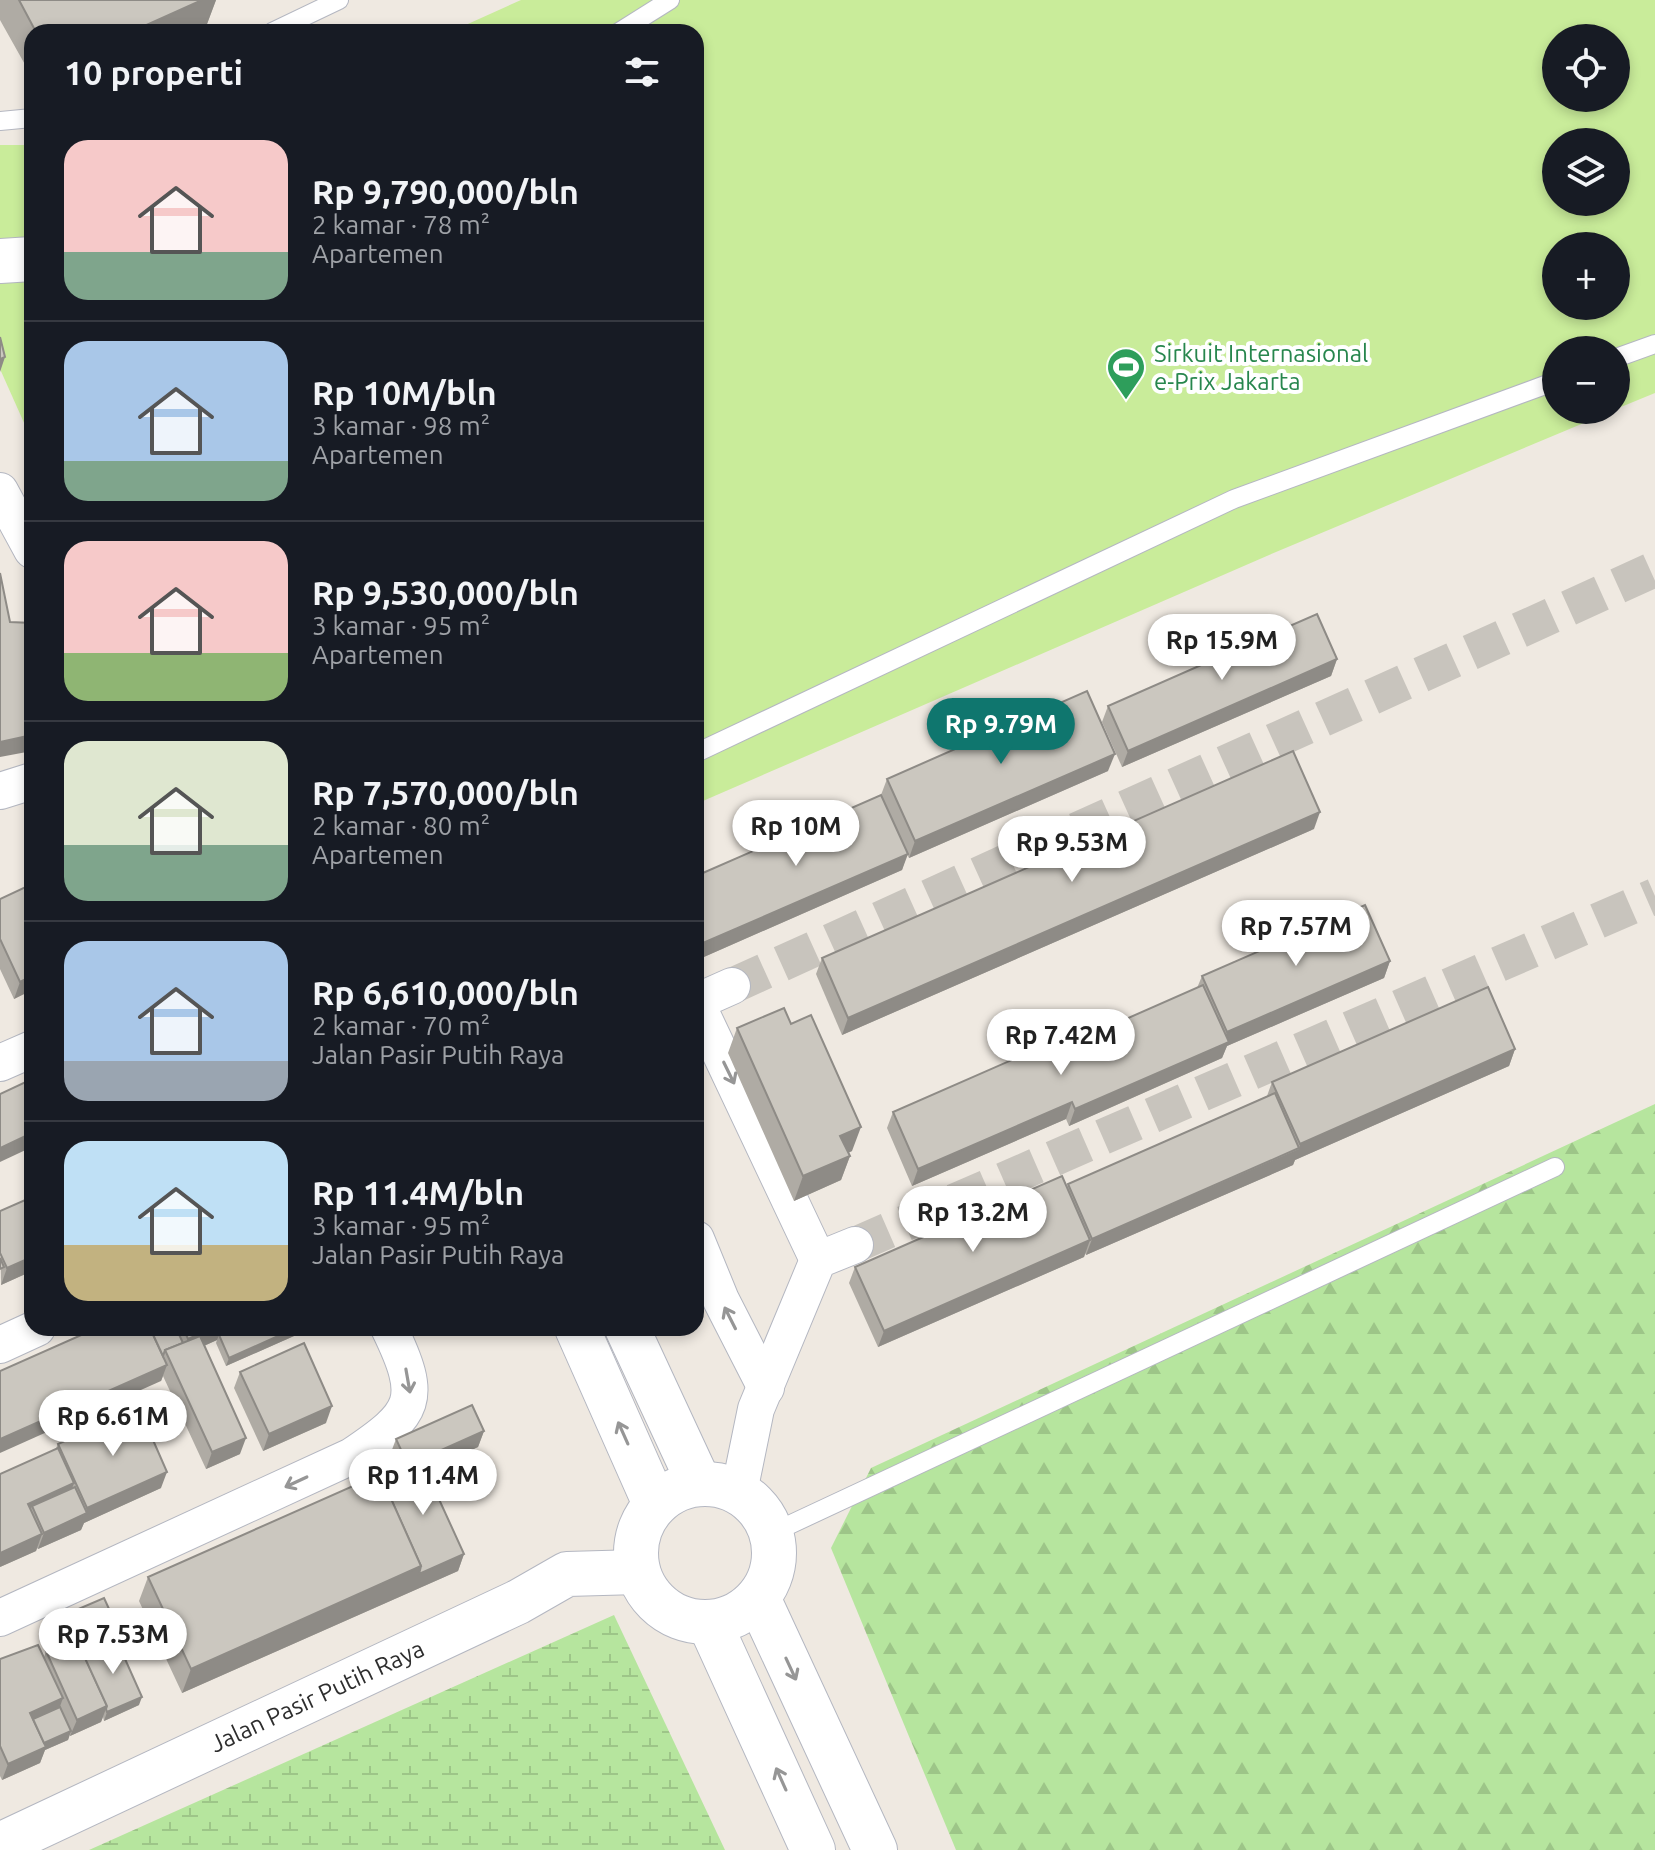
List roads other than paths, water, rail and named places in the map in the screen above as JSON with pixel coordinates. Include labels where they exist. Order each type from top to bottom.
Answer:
[{"type":"street","points":[[0,261],[24,260]]},
{"type":"street","points":[[0,491],[24,535]]},
{"type":"street","points":[[0,791],[24,784]]},
{"type":"street","points":[[704,998],[732,986]]},
{"type":"street","points":[[704,1019],[818,1260]]},
{"type":"street","points":[[0,1063],[24,1052]]},
{"type":"street","points":[[719,1488],[766,1388],[818,1260],[855,1245]]},
{"type":"street","points":[[704,1259],[721,1300],[766,1388]]},
{"type":"street","points":[[0,1345],[24,1334]]},
{"type":"street","points":[[0,1618],[352,1456],[389,1431],[409,1406],[412,1385],[392,1336]]},
{"type":"street","points":[[581,1336],[655,1504]]},
{"type":"street","points":[[632,1336],[719,1488]]},
{"type":"street","points":[[719,1488],[760,1509],[772,1533],[775,1556],[770,1578],[758,1598],[736,1615],[709,1622],[686,1620],[665,1610],[648,1593],[638,1572],[637,1536],[655,1504],[675,1490],[719,1488]]},
{"type":"street","name":"Jalan Pasir Putih Raya","points":[[0,1845],[518,1602],[567,1574],[638,1572]]},
{"type":"street","points":[[758,1598],[875,1850]]},
{"type":"street","points":[[709,1622],[813,1850]]},
{"type":"lane","points":[[289,24],[339,0]]},
{"type":"lane","points":[[632,24],[670,0]]},
{"type":"lane","points":[[0,121],[24,119]]},
{"type":"lane","points":[[1630,353],[1655,344]]},
{"type":"lane","points":[[704,749],[1234,499],[1542,386]]},
{"type":"lane","points":[[772,1533],[1555,1167]]},
{"type":"tunnel","points":[[732,986],[1655,569]]},
{"type":"tunnel","points":[[855,1245],[1655,896]]},
{"type":"place","name":"Sirkuit Internasional e-Prix Jakarta","points":[[1126,401]]}]
